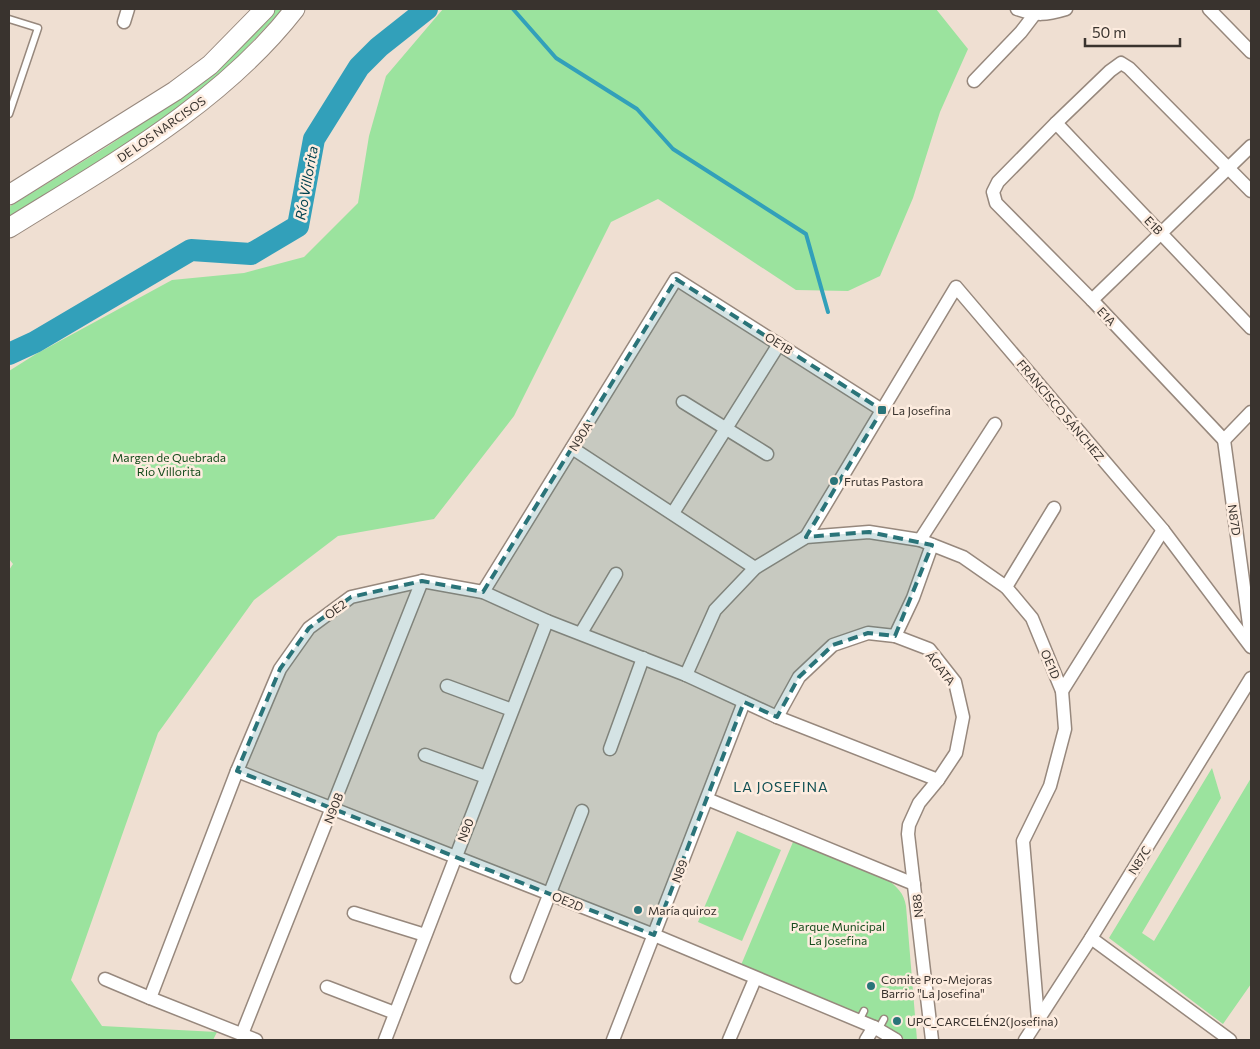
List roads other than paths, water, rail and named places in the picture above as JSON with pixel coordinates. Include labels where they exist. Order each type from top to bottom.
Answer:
[{"type":"main road","name":"DE LOS NARCISOS","points":[[9,195],[175,91],[210,64],[265,9]]},
{"type":"main road","name":"DE LOS NARCISOS","points":[[9,228],[182,118],[253,57],[296,9]]},
{"type":"street","points":[[124,22],[128,9]]},
{"type":"street","points":[[1018,9],[1034,15],[1066,9]]},
{"type":"street","points":[[1209,9],[1251,52]]},
{"type":"street","points":[[974,82],[1021,32],[1034,15]]},
{"type":"street","points":[[1056,123],[1110,71],[1121,63],[1129,68],[1251,191]]},
{"type":"street","name":"E1A","points":[[1056,123],[998,182],[993,192],[996,203],[1092,300],[1224,440]]},
{"type":"street","name":"E1B","points":[[1056,123],[1251,328]]},
{"type":"street","points":[[1092,300],[1251,146]]},
{"type":"street","name":"OE1B","points":[[676,279],[882,410]]},
{"type":"street","name":"N90A","points":[[483,592],[676,279]]},
{"type":"street","name":"FRANCISCO SÁNCHEZ","points":[[882,410],[956,288],[1163,530],[1251,647]]},
{"type":"street","points":[[673,513],[780,344]]},
{"type":"street","points":[[683,402],[767,454]]},
{"type":"street","points":[[686,675],[715,610],[754,568],[806,537],[882,410]]},
{"type":"street","points":[[1224,440],[1251,412]]},
{"type":"street","points":[[895,636],[914,598],[926,542],[996,424]]},
{"type":"street","name":"N87D","points":[[1224,440],[1251,639]]},
{"type":"street","points":[[572,448],[754,568]]},
{"type":"street","points":[[1006,587],[1054,508]]},
{"type":"street","points":[[1062,691],[1163,530]]},
{"type":"street","name":"OE1D","points":[[806,537],[869,532],[926,542],[963,557],[1006,587],[1032,618],[1062,691],[1065,729],[1050,786],[1023,841],[1038,1019]]},
{"type":"street","points":[[581,633],[616,574]]},
{"type":"street","name":"OE2","points":[[150,998],[237,771],[280,669],[309,628],[351,597],[422,581],[483,592],[547,621],[686,675],[777,717],[938,780]]},
{"type":"street","name":"N90B","points":[[242,1034],[422,581]]},
{"type":"street","name":"N90","points":[[385,1040],[547,621]]},
{"type":"street","name":"ÁGATA","points":[[777,717],[799,676],[833,645],[868,633],[895,636],[929,650],[955,682],[964,717],[956,753],[938,780]]},
{"type":"street","points":[[610,749],[643,658]]},
{"type":"street","name":"N87C","points":[[1025,1040],[1091,938],[1251,678]]},
{"type":"street","points":[[447,686],[512,710]]},
{"type":"street","name":"N89","points":[[613,1040],[744,702]]},
{"type":"street","points":[[425,755],[486,777]]},
{"type":"street","name":"OE2D","points":[[237,771],[654,935],[755,979],[862,1016],[879,1025],[896,1040]]},
{"type":"street","name":"N88","points":[[932,1040],[908,834],[909,825],[918,802],[938,780]]},
{"type":"street","points":[[707,799],[914,884]]},
{"type":"street","points":[[517,977],[582,811]]},
{"type":"street","points":[[354,913],[425,935]]},
{"type":"street","points":[[1091,938],[1230,1040]]},
{"type":"street","points":[[105,979],[256,1040]]},
{"type":"street","points":[[728,1040],[755,979]]},
{"type":"street","points":[[328,987],[395,1013]]},
{"type":"street","points":[[866,1040],[879,1025]]},
{"type":"lane","points":[[9,19],[38,28],[9,114]]},
{"type":"waterway","name":"Río Villorita","points":[[9,354],[35,342],[191,250],[251,254],[298,226],[314,139],[359,67],[379,47],[427,9]]},
{"type":"waterway","points":[[513,9],[556,58],[637,109],[673,149],[806,234],[828,312]]},
{"type":"place","name":"La Josefina","points":[[882,410]]},
{"type":"place","name":"Frutas Pastora","points":[[834,481]]},
{"type":"place","name":"María quiroz","points":[[638,910]]},
{"type":"place","name":"Comite Pro-Mejoras Barrio \"La Josefina\"","points":[[871,986]]},
{"type":"place","name":"UPC_CARCELÉN2(Josefina)","points":[[897,1021]]},
{"type":"district","name":"LA JOSEFINA","points":[[781,786]]},
{"type":"park label","name":"Margen de Quebrada Río Villorita","points":[[169,464]]},
{"type":"park label","name":"Parque Municipal La Josefina","points":[[838,933]]}]
